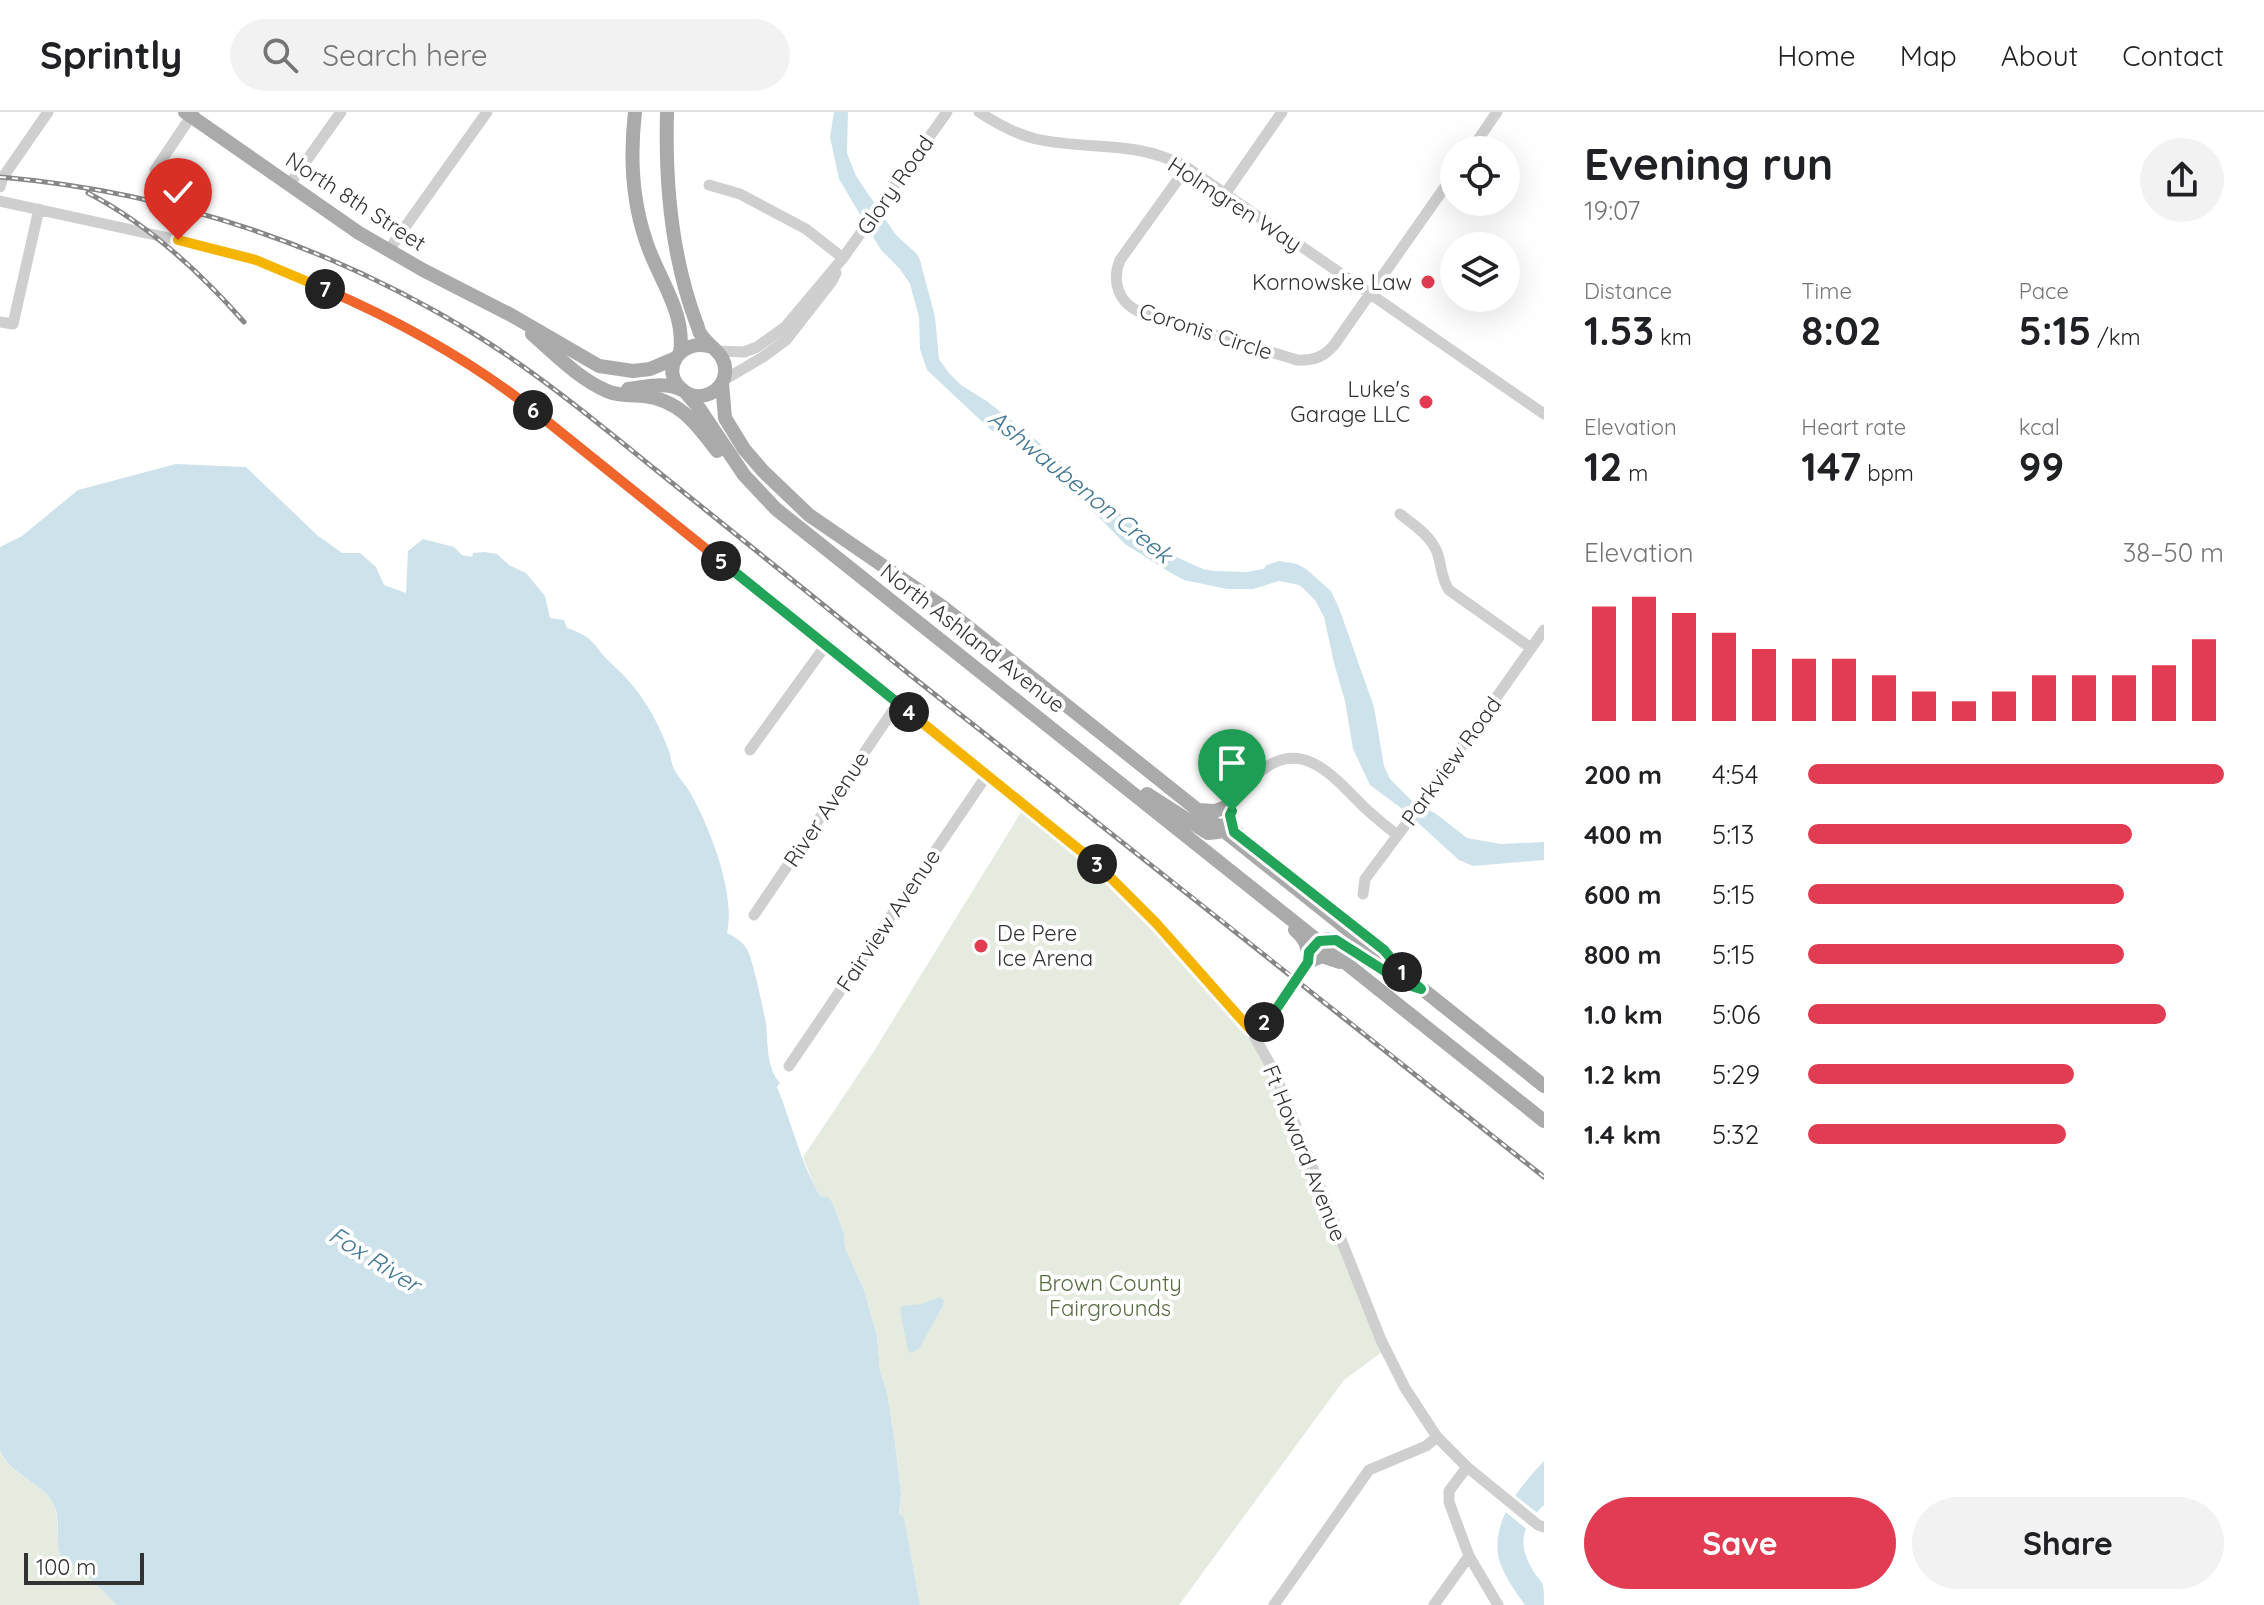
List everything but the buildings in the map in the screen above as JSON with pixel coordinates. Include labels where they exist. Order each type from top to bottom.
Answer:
[{"type":"main road","points":[[635,112],[632,158],[635,201],[646,242],[679,318],[682,333],[674,375],[744,475]]},
{"type":"main road","points":[[600,386],[631,389],[666,385],[694,396],[710,394],[723,381],[726,369],[725,362],[700,334],[686,295],[667,186],[667,112]]},
{"type":"main road","name":"North 8th Street","points":[[190,114],[388,251],[511,315],[599,366],[633,371],[650,369],[678,355]]},
{"type":"main road","name":"North 8th Street","points":[[511,315],[577,373],[600,386]]},
{"type":"main road","points":[[678,355],[695,344],[715,349]]},
{"type":"main road","name":"North Ashland Avenue","points":[[723,381],[725,418],[733,433],[763,471],[809,515],[943,607],[1404,974]]},
{"type":"main road","name":"North Ashland Avenue","points":[[600,386],[622,395],[660,399],[680,408],[732,470],[744,475],[790,521],[1167,821],[1312,952],[1351,967],[1544,1121]]},
{"type":"main road","points":[[1105,771],[1136,787],[1199,829],[1214,833],[1221,829],[1231,810]]},
{"type":"main road","points":[[1198,810],[1231,810]]},
{"type":"main road","points":[[1231,810],[1232,827],[1237,834],[1384,950],[1421,989],[1544,1086]]},
{"type":"main road","points":[[1312,952],[1336,940],[1405,984],[1421,989]]},
{"type":"main road","points":[[1312,952],[1351,967]]},
{"type":"street","points":[[0,187],[3,177],[48,112]]},
{"type":"street","points":[[289,185],[341,112]]},
{"type":"street","points":[[388,251],[487,112]]},
{"type":"street","name":"Glory Road","points":[[715,349],[744,352],[785,327],[843,258],[947,112]]},
{"type":"street","name":"Holmgren Way","points":[[979,112],[1005,128],[1038,139],[1135,148],[1187,167],[1544,414]]},
{"type":"street","points":[[1225,194],[1282,112]]},
{"type":"street","points":[[1481,136],[1497,112]]},
{"type":"street","points":[[155,170],[190,114]]},
{"type":"street","name":"Coronis Circle","points":[[1187,167],[1120,260],[1115,276],[1117,290],[1126,304],[1305,361],[1329,351],[1370,295]]},
{"type":"street","points":[[709,185],[740,194],[806,229],[843,258]]},
{"type":"street","points":[[1370,295],[1440,194]]},
{"type":"street","name":"Ft Howard Avenue","points":[[0,201],[219,249],[256,260],[332,292],[452,353],[500,384],[1101,867],[1156,923],[1250,1029],[1283,1091],[1380,1338],[1405,1388],[1437,1437],[1467,1467],[1542,1529]]},
{"type":"street","points":[[0,322],[13,324],[39,209]]},
{"type":"street","name":"Glory Road","points":[[723,381],[786,340],[832,281],[843,258]]},
{"type":"street","points":[[1400,514],[1432,542],[1449,590],[1531,648]]},
{"type":"street","name":"Parkview Road","points":[[1363,894],[1365,879],[1544,630]]},
{"type":"street","points":[[750,750],[826,645]]},
{"type":"street","name":"River Avenue","points":[[754,915],[898,703]]},
{"type":"street","points":[[1231,810],[1250,782],[1266,767],[1284,760],[1306,760],[1328,771],[1377,820],[1398,835]]},
{"type":"street","name":"Fairview Avenue","points":[[789,1066],[987,775]]},
{"type":"street","points":[[1250,1029],[1270,1017],[1312,952]]},
{"type":"street","points":[[1277,1604],[1369,1470],[1426,1446],[1437,1437]]},
{"type":"street","points":[[1467,1467],[1449,1491],[1449,1502],[1469,1556],[1498,1605]]},
{"type":"street","points":[[1434,1605],[1469,1556]]},
{"type":"green space","name":"Brown County Fairgrounds","points":[[1025,806],[1101,867],[1250,1029],[1274,1071],[1386,1349],[1344,1380],[1179,1605],[920,1605],[904,1518],[899,1514],[901,1494],[895,1443],[887,1392],[880,1371],[877,1336],[832,1202],[821,1197],[803,1157],[874,1051]]},
{"type":"green space","points":[[0,1452],[10,1466],[43,1491],[53,1503],[62,1557],[117,1605],[0,1605]]},
{"type":"water","name":"Ashwaubenon Creek","points":[[834,112],[848,112],[847,153],[856,176],[896,235],[920,260],[935,317],[939,359],[949,373],[1036,440],[1153,542],[1176,557],[1214,571],[1247,572],[1279,561],[1306,569],[1331,591],[1339,608],[1374,707],[1384,766],[1390,779],[1413,802],[1435,813],[1467,838],[1501,844],[1544,842],[1544,860],[1473,866],[1459,860],[1405,811],[1370,785],[1353,749],[1345,701],[1324,617],[1315,600],[1299,585],[1279,581],[1253,589],[1227,589],[1184,580],[1171,573],[1125,544],[1090,508],[1046,473],[1035,460],[991,430],[927,370],[920,349],[919,317],[910,284],[881,250],[839,179],[830,137]]},
{"type":"water","name":"Fox River","points":[[176,464],[246,467],[317,535],[342,553],[360,553],[376,567],[384,585],[406,593],[408,551],[423,539],[454,547],[462,555],[497,554],[509,565],[526,573],[545,596],[550,618],[564,620],[567,628],[589,639],[646,704],[664,739],[674,769],[691,794],[713,843],[728,900],[727,933],[743,944],[749,955],[766,1023],[770,1062],[780,1083],[777,1087],[814,1185],[821,1197],[828,1197],[832,1202],[844,1233],[845,1248],[864,1290],[877,1336],[880,1371],[887,1392],[901,1494],[899,1514],[904,1517],[920,1605],[117,1605],[62,1557],[56,1510],[49,1497],[16,1471],[0,1451],[0,547],[22,536],[78,490]]},
{"type":"water","points":[[940,1297],[943,1305],[919,1349],[911,1353],[900,1310],[902,1306],[922,1304]]},
{"type":"water","points":[[1544,1461],[1544,1505],[1527,1527],[1523,1542],[1527,1559],[1543,1585],[1544,1605],[1525,1605],[1502,1568],[1498,1541],[1510,1503]]},
{"type":"pier","points":[[1512,1493],[1540,1515],[1529,1531],[1503,1510]]},
{"type":"railway","points":[[0,177],[63,184],[126,196],[247,228],[364,275],[421,303],[500,350],[590,417],[1544,1177]]},
{"type":"railway","points":[[88,193],[131,219],[172,250],[244,322]]},
{"type":"place","name":"Kornowske Law","points":[[1428,282]]},
{"type":"place","name":"Luke's Garage LLC","points":[[1426,402]]},
{"type":"place","name":"De Pere Ice Arena","points":[[981,946]]},
{"type":"route","points":[[178,240],[256,260],[295,275],[417,334],[500,384],[1101,867],[1156,923],[1250,1029],[1270,1017],[1308,962],[1309,952],[1319,941],[1327,939],[1348,946],[1405,984],[1421,989],[1384,950],[1234,832],[1232,811]]}]
